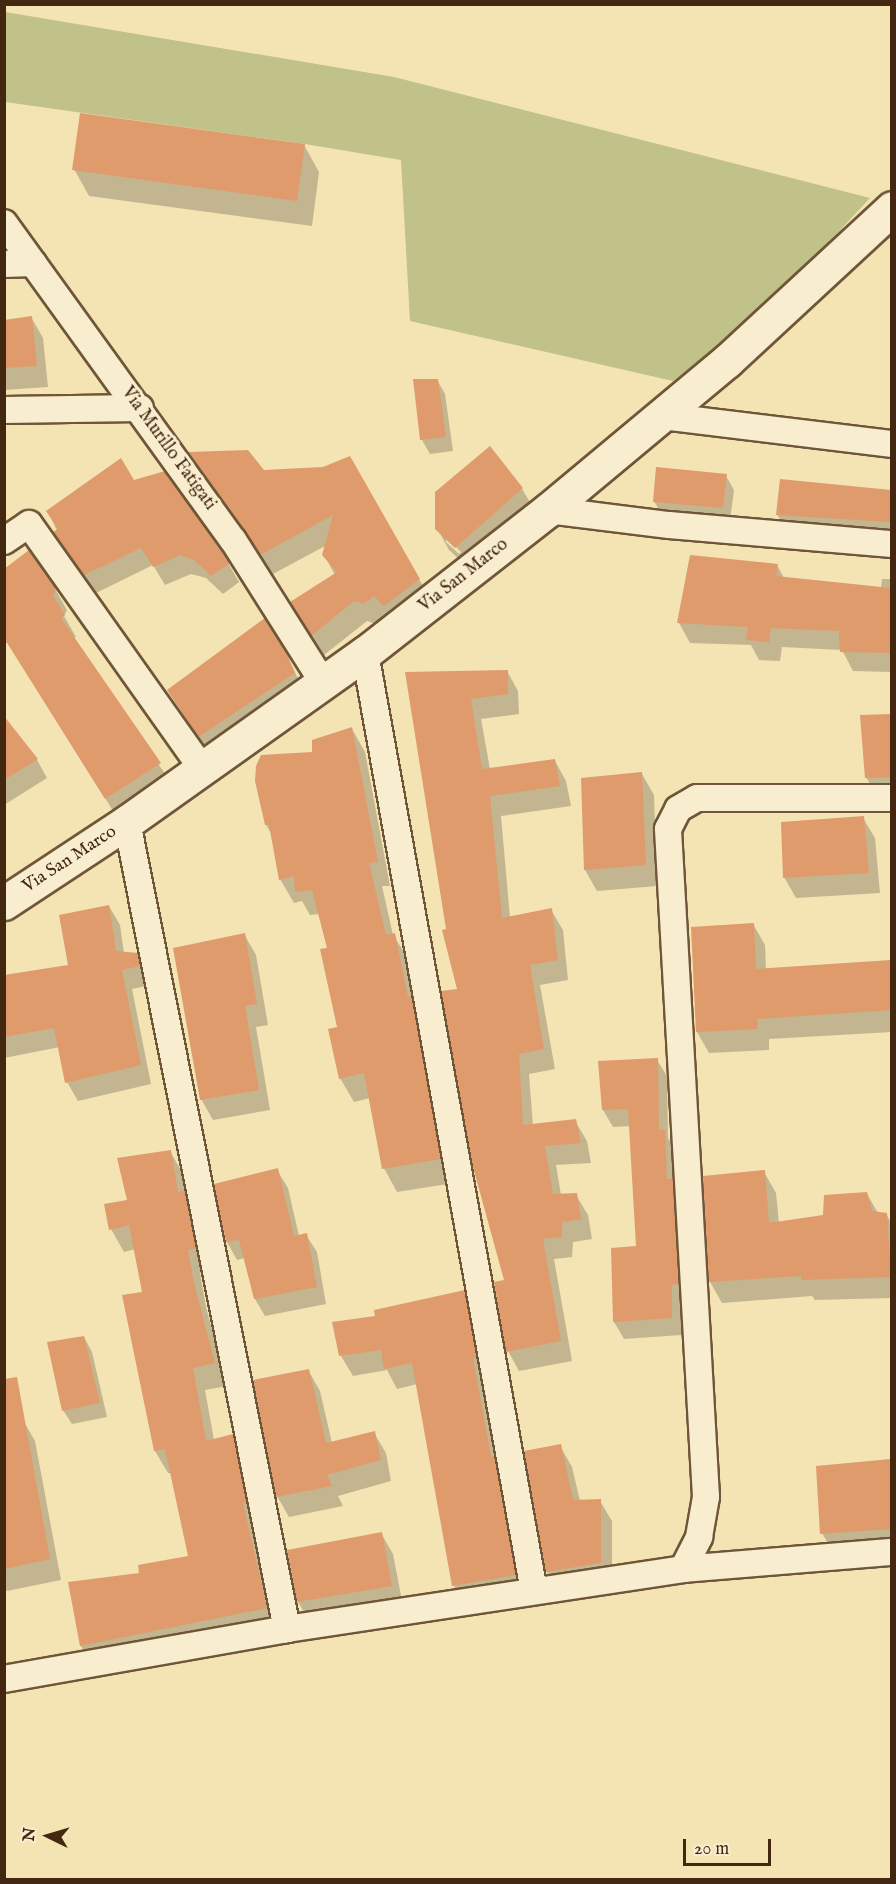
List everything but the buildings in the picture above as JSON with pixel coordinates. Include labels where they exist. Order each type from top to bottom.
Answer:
[{"type":"main road","name":"Via San Marco","points":[[4,903],[127,822],[365,652],[548,510],[728,361],[891,208]]},
{"type":"street","name":"Via Murillo Fatigati","points":[[4,223],[140,408],[233,540],[322,681]]},
{"type":"street","points":[[4,264],[33,263]]},
{"type":"street","points":[[4,410],[140,408]]},
{"type":"street","points":[[661,416],[891,444]]},
{"type":"street","points":[[548,510],[669,525],[891,544]]},
{"type":"street","points":[[4,541],[28,524],[202,768]]},
{"type":"street","points":[[365,652],[534,1591]]},
{"type":"street","points":[[683,1569],[699,1537],[706,1497],[668,829],[678,809],[697,798],[891,798]]},
{"type":"street","points":[[127,822],[287,1629]]},
{"type":"street","points":[[4,1679],[287,1629],[683,1569],[891,1552]]},
{"type":"green space","points":[[5,12],[394,77],[870,198],[815,257],[722,344],[673,381],[410,321],[401,160],[305,144],[5,102]]}]
